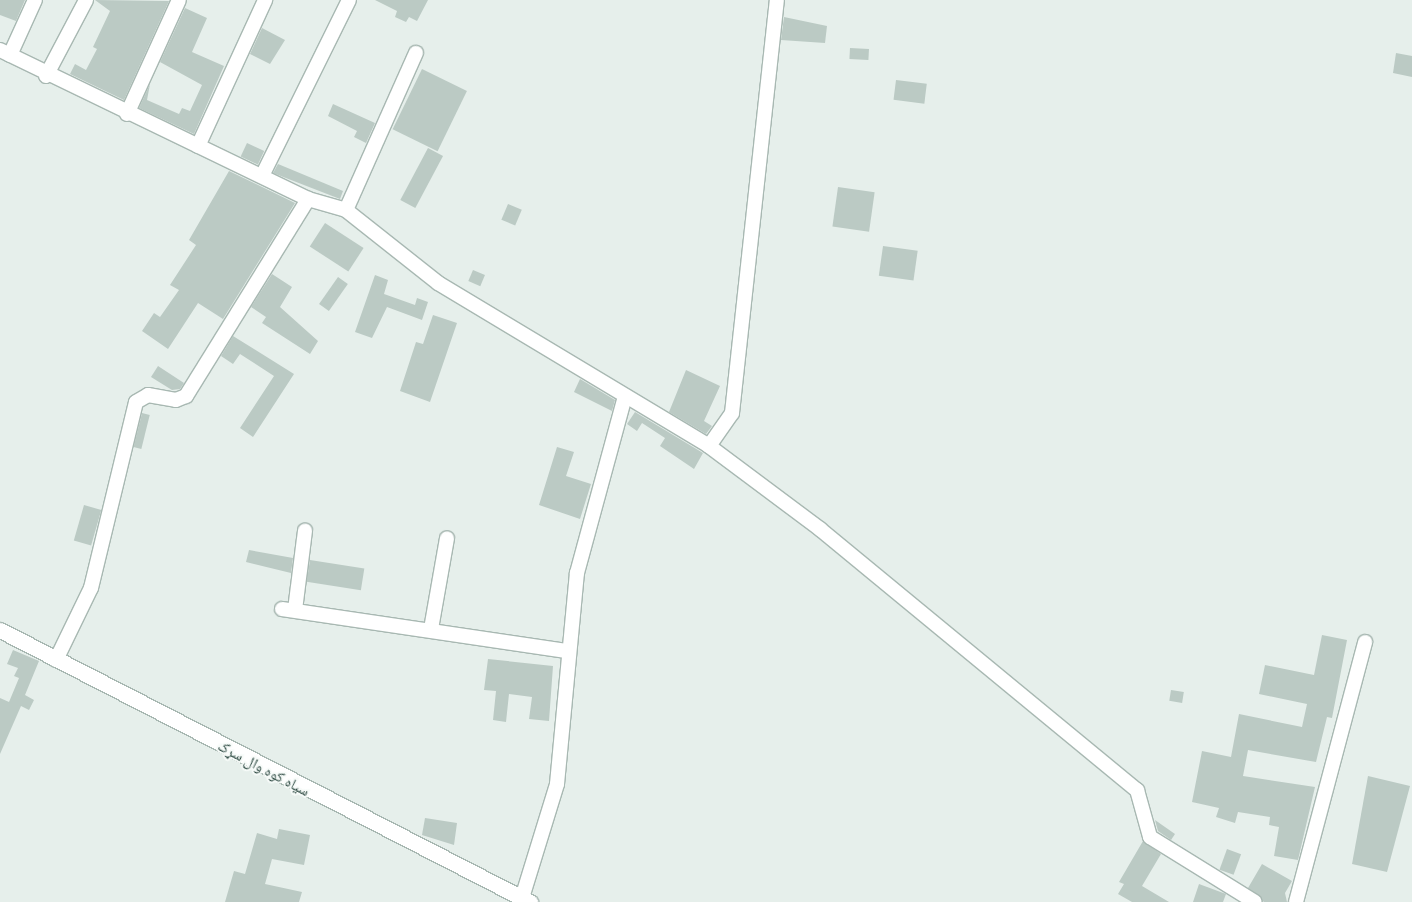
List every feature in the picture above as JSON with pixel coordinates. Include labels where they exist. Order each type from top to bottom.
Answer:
[{"type":"street","points":[[35,0],[5,53],[46,76],[127,114],[263,174],[308,199],[346,210],[438,282],[709,446],[820,529],[1137,790],[1150,837],[1255,902]]},
{"type":"street","points":[[46,76],[86,0]]},
{"type":"street","points":[[127,114],[179,0]]},
{"type":"street","points":[[198,146],[265,0]]},
{"type":"street","points":[[263,174],[348,0]]},
{"type":"street","points":[[709,446],[732,413],[778,0]]},
{"type":"street","points":[[346,210],[416,53]]},
{"type":"street","points":[[56,660],[91,588],[136,402],[148,396],[176,400],[186,396],[308,199]]},
{"type":"street","points":[[526,900],[557,784],[568,651],[577,573],[625,396]]},
{"type":"street","points":[[305,531],[288,609],[568,651]]},
{"type":"street","points":[[431,629],[447,538]]},
{"type":"street","name":"سیاه کوه وال سړک","points":[[0,630],[526,900]]},
{"type":"street","points":[[1296,902],[1365,642]]},
{"type":"building","points":[[0,0],[25,0],[16,21],[0,15]]},
{"type":"building","points":[[95,0],[169,1],[124,100],[70,74],[75,64],[86,70],[97,49],[93,47],[110,11]]},
{"type":"building","points":[[375,0],[428,0],[417,21],[409,17],[406,22],[395,17],[397,11]]},
{"type":"building","points":[[185,8],[207,18],[192,52],[224,66],[194,134],[139,108],[150,84],[147,100],[179,114],[182,108],[190,111],[202,85],[160,62]]},
{"type":"building","points":[[784,17],[827,26],[825,43],[781,40]]},
{"type":"building","points":[[262,28],[285,40],[270,64],[250,54]]},
{"type":"building","points":[[850,48],[869,49],[868,60],[849,59]]},
{"type":"building","points":[[1396,53],[1412,56],[1412,77],[1393,73]]},
{"type":"building","points":[[422,69],[467,91],[438,151],[393,129]]},
{"type":"building","points":[[896,80],[927,84],[924,104],[894,100]]},
{"type":"building","points":[[333,104],[375,123],[366,143],[354,137],[357,131],[328,116]]},
{"type":"building","points":[[247,143],[264,151],[258,165],[241,157]]},
{"type":"building","points":[[428,148],[443,156],[415,208],[400,200]]},
{"type":"building","points":[[278,164],[343,191],[340,199],[273,173]]},
{"type":"building","points":[[229,171],[295,203],[223,319],[198,303],[168,349],[142,331],[154,313],[160,317],[179,290],[170,285],[196,245],[189,240]]},
{"type":"building","points":[[838,187],[875,192],[869,232],[832,227]]},
{"type":"building","points":[[508,204],[522,210],[515,226],[501,220]]},
{"type":"building","points":[[325,223],[364,248],[348,272],[310,246]]},
{"type":"building","points":[[883,246],[918,251],[913,281],[879,276]]},
{"type":"building","points":[[473,270],[485,275],[480,286],[468,281]]},
{"type":"building","points":[[272,274],[292,287],[280,307],[318,341],[310,354],[262,323],[266,317],[251,307]]},
{"type":"building","points":[[375,275],[388,280],[384,294],[415,305],[417,298],[428,302],[422,320],[387,307],[372,338],[355,332]]},
{"type":"building","points":[[338,277],[348,284],[329,311],[319,304]]},
{"type":"building","points":[[433,315],[457,323],[430,402],[400,391],[416,342],[423,344]]},
{"type":"building","points":[[233,336],[294,374],[253,437],[240,428],[274,376],[240,354],[233,364],[221,356]]},
{"type":"building","points":[[158,366],[184,383],[180,389],[172,390],[151,377]]},
{"type":"building","points":[[686,370],[720,386],[704,421],[712,426],[706,434],[669,412]]},
{"type":"building","points":[[580,379],[615,400],[612,411],[574,392]]},
{"type":"building","points":[[635,412],[703,453],[694,469],[660,446],[665,438],[642,423],[637,431],[627,424]]},
{"type":"building","points":[[142,413],[150,415],[141,449],[134,447]]},
{"type":"building","points":[[557,447],[574,452],[566,476],[591,484],[580,519],[539,505]]},
{"type":"building","points":[[84,505],[101,510],[91,546],[74,541]]},
{"type":"building","points":[[249,550],[293,558],[291,573],[246,562]]},
{"type":"building","points":[[310,560],[364,569],[361,590],[307,582]]},
{"type":"building","points":[[1322,635],[1347,640],[1332,718],[1327,717],[1316,762],[1248,750],[1243,776],[1315,787],[1298,860],[1274,856],[1279,827],[1269,825],[1270,817],[1238,812],[1235,823],[1216,817],[1219,808],[1192,802],[1202,751],[1231,757],[1239,714],[1302,727],[1307,704],[1259,694],[1265,665],[1314,675]]},
{"type":"building","points":[[13,650],[39,661],[25,695],[34,700],[29,710],[21,706],[0,754],[0,698],[9,702],[19,678],[14,676],[18,668],[7,664]]},
{"type":"building","points":[[488,659],[553,666],[549,721],[529,719],[532,697],[509,694],[506,722],[493,720],[496,691],[484,690]]},
{"type":"building","points":[[1171,690],[1184,692],[1182,703],[1169,701]]},
{"type":"building","points":[[1368,776],[1410,786],[1387,872],[1352,864]]},
{"type":"building","points":[[425,818],[457,823],[454,845],[422,835]]},
{"type":"building","points":[[1155,820],[1175,834],[1171,840],[1158,831]]},
{"type":"building","points":[[279,829],[310,835],[304,865],[272,859],[265,884],[302,892],[299,902],[225,902],[234,871],[245,874],[257,833],[277,839]]},
{"type":"building","points":[[1143,841],[1161,854],[1142,886],[1169,902],[1132,902],[1118,894],[1124,884],[1119,882]]},
{"type":"building","points":[[1227,849],[1241,854],[1234,875],[1219,870]]},
{"type":"building","points":[[1262,864],[1292,881],[1285,893],[1287,902],[1264,902],[1248,888]]},
{"type":"building","points":[[1199,884],[1226,894],[1223,902],[1193,902]]}]
